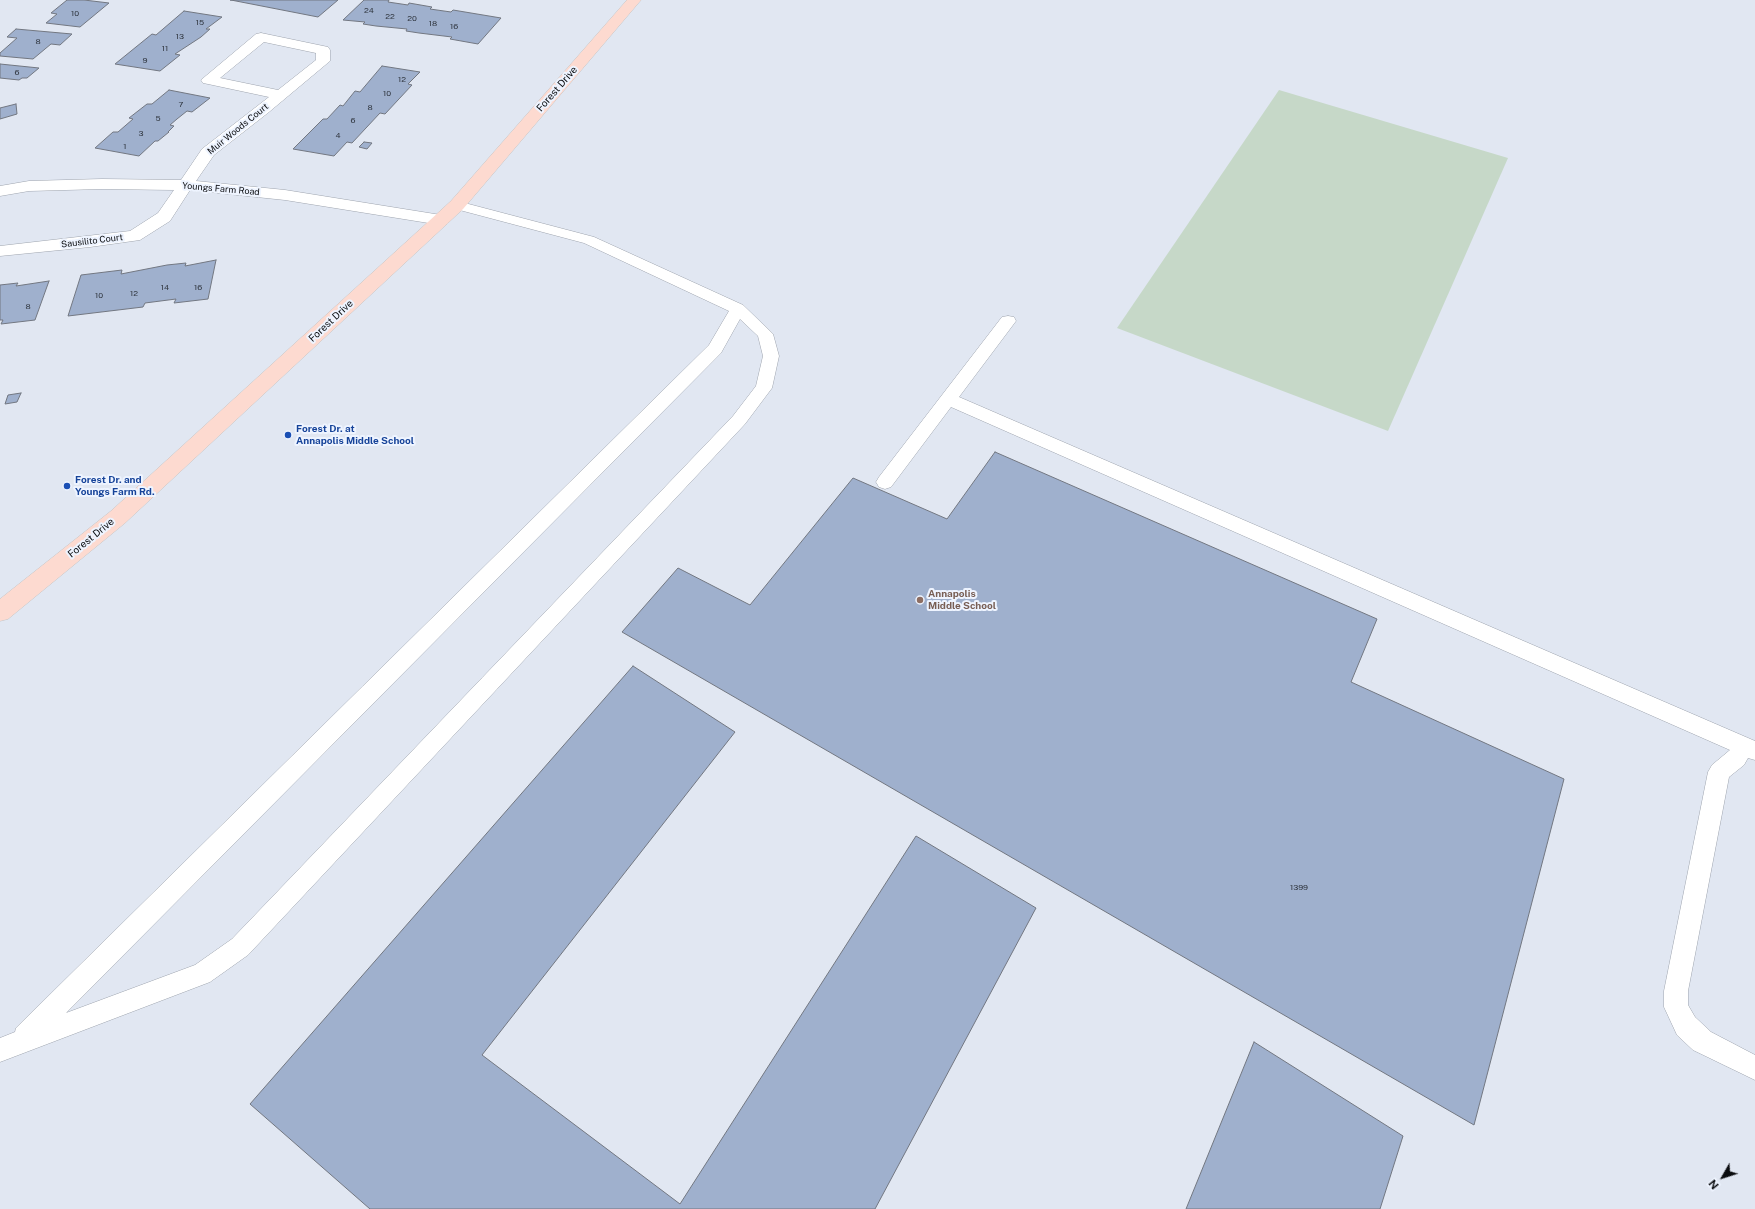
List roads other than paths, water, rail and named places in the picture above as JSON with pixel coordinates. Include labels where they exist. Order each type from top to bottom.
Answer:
[{"type":"main road","name":"Forest Drive","points":[[0,612],[118,517],[441,220],[456,205],[634,0]]},
{"type":"street","name":"Muir Woods Court","points":[[185,184],[208,152],[281,95],[323,61],[323,50],[261,37],[208,80],[281,95]]},
{"type":"street","name":"Youngs Farm Road","points":[[0,191],[29,186],[185,184],[285,195],[441,220]]},
{"type":"street","name":"Sausilito Court","points":[[0,251],[134,236],[164,217],[185,184]]},
{"type":"lane","points":[[0,1050],[202,974],[240,947],[739,420],[764,388],[771,356],[765,334],[738,309],[589,240],[456,205]]},
{"type":"lane","points":[[20,1042],[715,349],[738,309]]},
{"type":"lane","points":[[885,482],[1008,321]]},
{"type":"lane","points":[[949,399],[1749,748],[1728,763],[1720,772],[1676,991],[1676,1006],[1686,1026],[1702,1041],[1755,1068]]},
{"type":"place","name":"Forest Dr. at Annapolis Middle School","points":[[288,435]]},
{"type":"place","name":"Forest Dr. and Youngs Farm Rd.","points":[[67,486]]},
{"type":"place","name":"Annapolis Middle School","points":[[920,600]]}]
